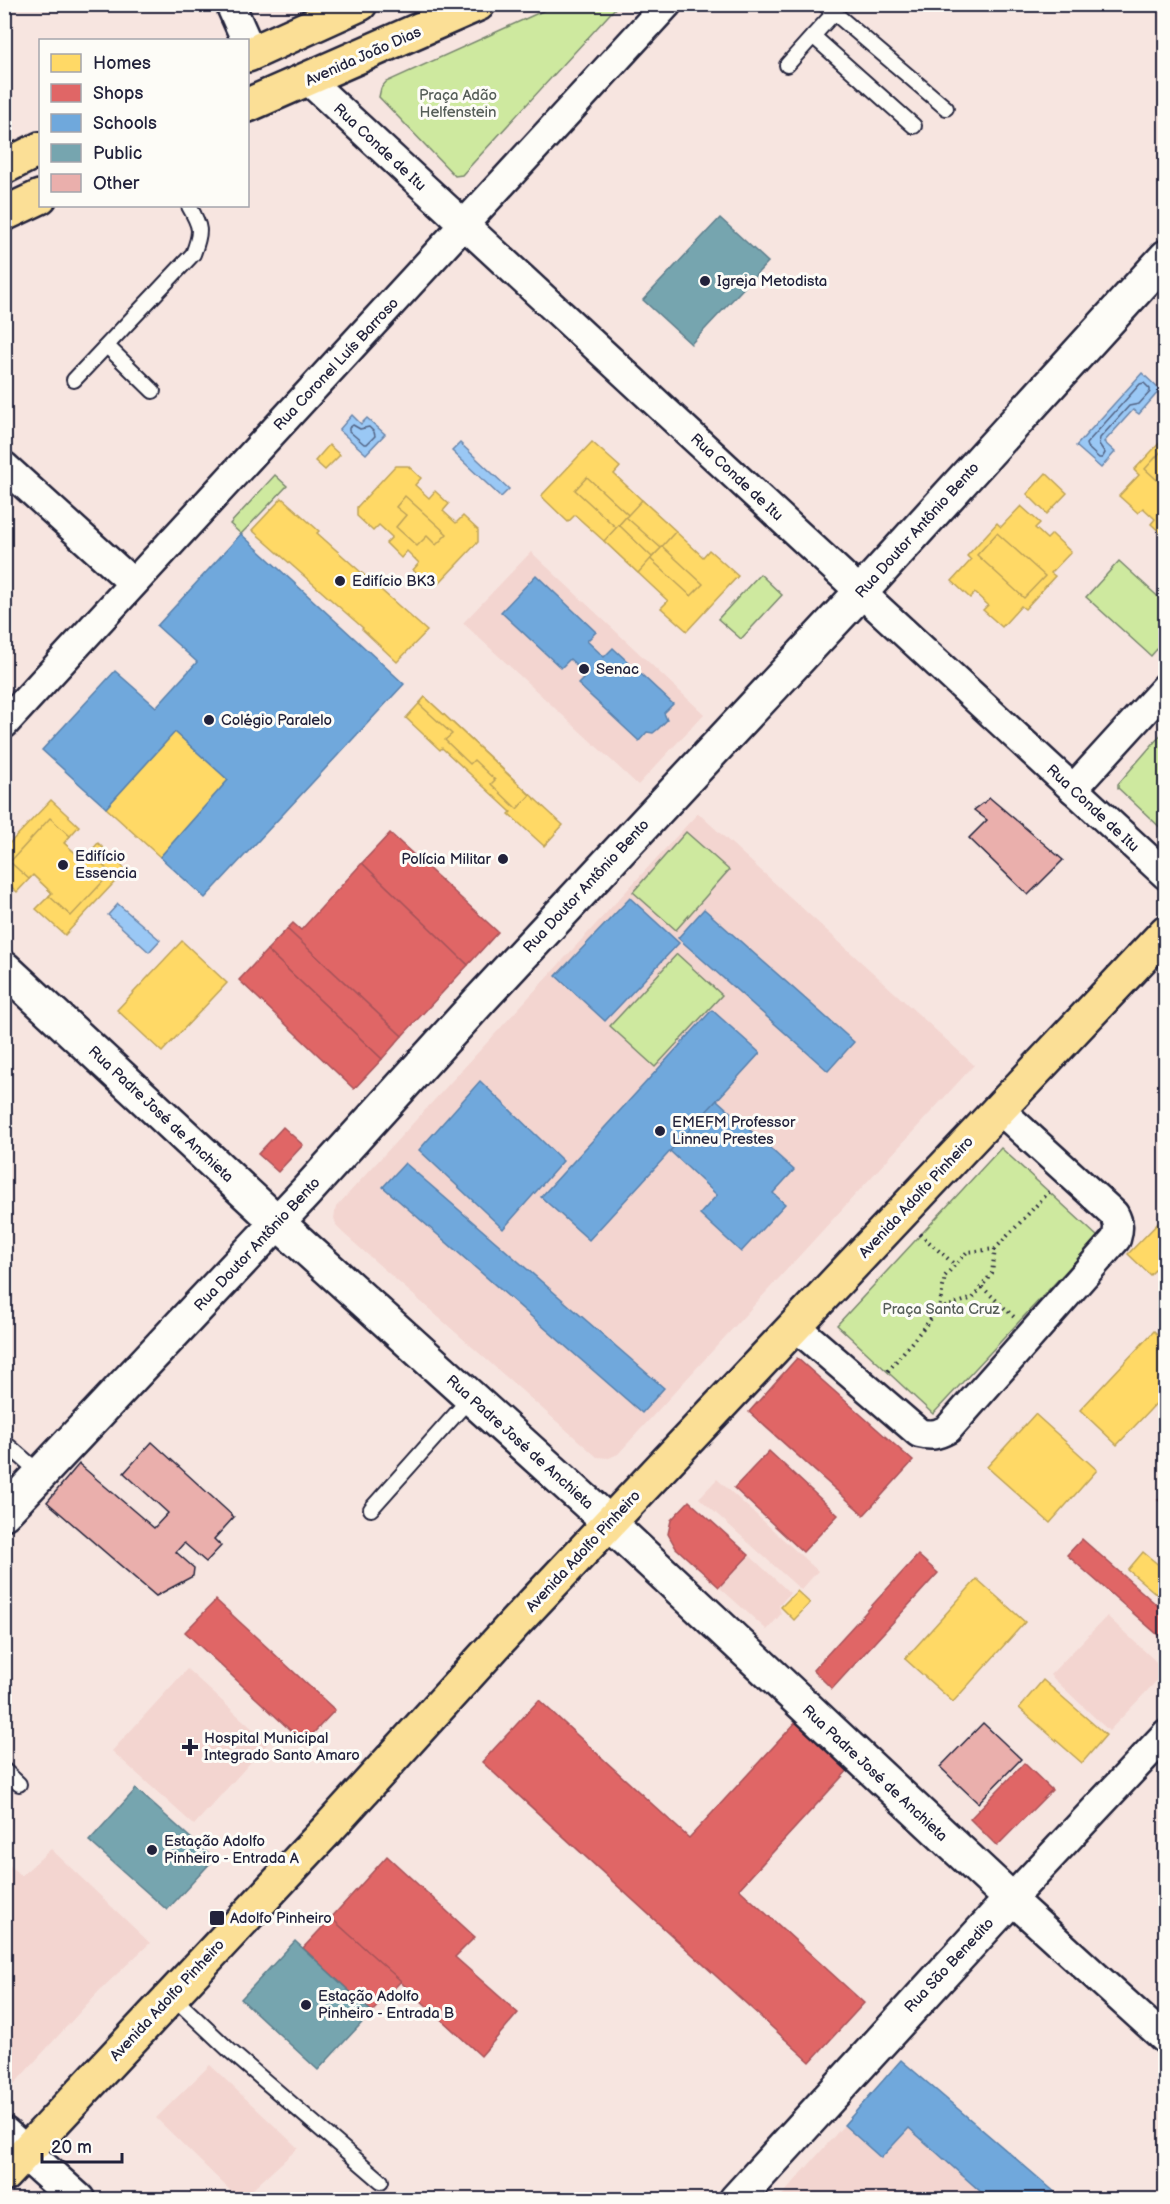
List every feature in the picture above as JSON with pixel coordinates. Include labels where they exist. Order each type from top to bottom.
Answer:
[{"type":"main road","points":[[249,48],[360,4]]},
{"type":"main road","name":"Avenida João Dias","points":[[249,105],[478,4]]},
{"type":"main road","points":[[6,160],[39,149]]},
{"type":"main road","points":[[4,214],[39,197]]},
{"type":"main road","name":"Avenida Adolfo Pinheiro","points":[[12,2154],[172,1996],[609,1524],[1166,932]]},
{"type":"street","points":[[230,4],[244,39]]},
{"type":"street","name":"Rua Coronel Luís Barroso","points":[[4,724],[667,4]]},
{"type":"street","name":"Rua Conde de Itu","points":[[308,80],[1166,875]]},
{"type":"street","name":"Rua Doutor Antônio Bento","points":[[4,1513],[861,592],[1166,257]]},
{"type":"street","points":[[4,465],[133,583]]},
{"type":"street","points":[[1073,789],[1166,687]]},
{"type":"street","name":"Rua Padre José de Anchieta","points":[[4,968],[1166,2040]]},
{"type":"street","points":[[795,1326],[919,1433],[930,1436],[938,1435],[948,1429],[1116,1239],[1119,1222],[1114,1214],[999,1109]]},
{"type":"street","name":"Rua São Benedito","points":[[736,2199],[1166,1734]]},
{"type":"street","points":[[12,2154],[78,2199]]},
{"type":"lane","points":[[787,65],[813,36],[829,9],[946,108]]},
{"type":"lane","points":[[813,36],[914,126]]},
{"type":"lane","points":[[74,380],[193,254],[199,239],[200,225],[190,207]]},
{"type":"lane","points":[[107,346],[153,391]]},
{"type":"lane","points":[[370,1509],[471,1398]]},
{"type":"lane","points":[[4,1442],[41,1474]]},
{"type":"lane","points":[[4,1770],[19,1784]]},
{"type":"lane","points":[[172,1996],[229,2050],[381,2181]]},
{"type":"path","points":[[939,1309],[973,1298],[992,1273],[995,1249],[1049,1192]]},
{"type":"path","points":[[898,1216],[955,1265]]},
{"type":"path","points":[[888,1372],[939,1309],[945,1276],[966,1252],[995,1249]]},
{"type":"path","points":[[982,1287],[1032,1334]]},
{"type":"shaded area","name":"Senac","points":[[531,552],[704,714],[638,785],[463,623]]},
{"type":"shaded area","name":"EMEFM Professor Linneu Prestes","points":[[698,813],[974,1065],[618,1454],[609,1458],[597,1457],[343,1233],[337,1227],[334,1218],[336,1207]]},
{"type":"shaded area","points":[[717,1479],[818,1571],[801,1590],[699,1498]]},
{"type":"shaded area","points":[[749,1555],[790,1593],[779,1606],[781,1614],[767,1630],[719,1587]]},
{"type":"shaded area","points":[[1107,1616],[1166,1671],[1109,1731],[1050,1675]]},
{"type":"shaded area","name":"Hospital Municipal Integrado Santo Amaro","points":[[187,1669],[268,1743],[194,1825],[112,1751]]},
{"type":"shaded area","points":[[51,1849],[150,1943],[100,1990],[5,2094],[5,1861],[21,1876]]},
{"type":"shaded area","points":[[901,2060],[1045,2184],[1062,2199],[778,2200]]},
{"type":"shaded area","points":[[210,2065],[298,2148],[242,2199],[239,2199],[156,2118]]},
{"type":"green space","name":"Praça Adão Helfenstein","points":[[558,4],[618,5],[462,175],[455,176],[379,97],[381,88],[386,82]]},
{"type":"green space","points":[[275,475],[287,486],[241,534],[230,524]]},
{"type":"green space","points":[[1119,561],[1165,603],[1165,640],[1151,656],[1086,597]]},
{"type":"green space","points":[[760,574],[782,595],[741,639],[718,619]]},
{"type":"green space","points":[[1165,730],[1165,832],[1118,788],[1118,784]]},
{"type":"green space","points":[[686,832],[729,870],[676,930],[633,892]]},
{"type":"green space","points":[[677,954],[722,995],[655,1067],[610,1026]]},
{"type":"green space","name":"Praça Santa Cruz","points":[[1001,1148],[1098,1237],[933,1414],[837,1325]]},
{"type":"water","points":[[1142,373],[1160,390],[1139,414],[1133,410],[1104,442],[1115,452],[1101,468],[1076,446]]},
{"type":"water","points":[[352,415],[361,424],[367,418],[385,434],[366,454],[339,430]]},
{"type":"water","points":[[460,443],[509,489],[501,497],[452,451]]},
{"type":"water","points":[[118,904],[160,940],[149,952],[108,915]]},
{"type":"building: Homes","points":[[1165,437],[1166,538],[1151,524],[1155,519],[1143,508],[1138,513],[1119,496],[1139,475],[1134,470]]},
{"type":"building: Homes","points":[[592,442],[620,467],[614,474],[703,557],[709,550],[738,576],[687,631],[661,608],[668,601],[604,541],[575,515],[568,522],[541,496]]},
{"type":"building: Homes","points":[[329,445],[340,455],[325,470],[315,461]]},
{"type":"building: Homes","points":[[1166,448],[1166,488],[1145,469]]},
{"type":"building: Homes","points":[[395,466],[408,466],[421,478],[415,485],[429,498],[435,491],[449,504],[443,511],[456,523],[463,516],[478,530],[478,542],[439,583],[429,585],[413,570],[419,563],[407,551],[401,558],[386,543],[392,537],[379,525],[373,531],[357,516],[357,507]]},
{"type":"building: Homes","points":[[1046,473],[1067,493],[1047,514],[1027,494]]},
{"type":"building: Homes","points":[[587,477],[703,584],[691,596],[575,490]]},
{"type":"building: Homes","points":[[405,496],[447,534],[436,545],[427,536],[417,546],[396,527],[406,515],[396,507]]},
{"type":"building: Homes","name":"Edifício BK3","points":[[282,498],[319,531],[317,533],[427,631],[397,662],[363,628],[252,530]]},
{"type":"building: Homes","points":[[642,500],[676,531],[638,573],[604,541]]},
{"type":"building: Homes","points":[[1021,506],[1040,523],[1035,528],[1047,539],[1052,534],[1071,552],[1051,573],[1055,576],[1025,609],[1021,606],[1002,627],[983,610],[988,605],[975,593],[970,598],[952,581],[971,560],[967,556],[997,523],[1001,527]]},
{"type":"building: Homes","points":[[626,517],[661,548],[652,557],[619,525]]},
{"type":"building: Homes","points":[[997,533],[1045,576],[1024,598],[977,555]]},
{"type":"building: Homes","points":[[425,697],[563,825],[544,846],[442,748],[440,750],[406,718]]},
{"type":"building: Homes","points":[[425,697],[530,795],[517,809],[491,784],[495,780],[474,760],[470,764],[445,740],[452,734],[419,704]]},
{"type":"building: Homes","points":[[175,732],[228,780],[160,857],[106,808]]},
{"type":"building: Homes","name":"Edifício Essencia","points":[[51,800],[79,826],[64,843],[83,860],[98,843],[126,870],[65,935],[36,909],[52,893],[33,875],[17,892],[4,880],[4,849]]},
{"type":"building: Homes","points":[[50,818],[70,836],[64,843],[83,860],[89,853],[111,873],[71,916],[49,896],[52,893],[33,875],[29,879],[10,862]]},
{"type":"building: Homes","points":[[182,941],[227,983],[162,1052],[117,1010]]},
{"type":"building: Homes","points":[[1166,1215],[1166,1259],[1150,1275],[1128,1254]]},
{"type":"building: Homes","points":[[1154,1331],[1166,1342],[1166,1393],[1117,1445],[1080,1410]]},
{"type":"building: Homes","points":[[1035,1414],[1097,1470],[1050,1523],[987,1467]]},
{"type":"building: Homes","points":[[1143,1552],[1166,1571],[1166,1602],[1128,1570]]},
{"type":"building: Homes","points":[[977,1579],[1025,1622],[953,1702],[905,1659]]},
{"type":"building: Homes","points":[[797,1591],[810,1603],[794,1620],[781,1607]]},
{"type":"building: Homes","points":[[1043,1680],[1106,1735],[1082,1763],[1019,1708]]},
{"type":"building: Shops","points":[[390,833],[498,932],[468,965],[362,863]]},
{"type":"building: Shops","points":[[362,863],[468,965],[402,1036],[287,929],[293,923],[301,930]]},
{"type":"building: Shops","points":[[287,929],[402,1036],[382,1059],[267,950]]},
{"type":"building: Shops","points":[[267,950],[382,1059],[354,1089],[239,980]]},
{"type":"building: Shops","points":[[283,1127],[303,1145],[278,1172],[258,1154]]},
{"type":"building: Shops","points":[[797,1358],[913,1461],[864,1515],[749,1412]]},
{"type":"building: Shops","points":[[769,1451],[838,1515],[803,1552],[734,1488]]},
{"type":"building: Shops","points":[[1166,1491],[1166,1507],[1158,1500]]},
{"type":"building: Shops","points":[[689,1501],[749,1555],[719,1587],[676,1548],[668,1534],[671,1520]]},
{"type":"building: Shops","points":[[1082,1539],[1166,1613],[1166,1642],[1067,1555]]},
{"type":"building: Shops","points":[[918,1555],[938,1573],[832,1689],[813,1670]]},
{"type":"building: Shops","points":[[216,1600],[335,1710],[304,1743],[185,1632]]},
{"type":"building: Shops","points":[[539,1700],[689,1838],[798,1720],[850,1768],[739,1889],[864,2003],[810,2062],[482,1762]]},
{"type":"building: Shops","points":[[1024,1763],[1052,1790],[997,1846],[970,1819]]},
{"type":"building: Shops","points":[[387,1856],[475,1937],[455,1957],[518,2013],[481,2056],[331,1918]]},
{"type":"building: Shops","points":[[331,1918],[401,1981],[372,2012],[303,1948]]},
{"type":"building: Schools","name":"Colégio Paralelo","points":[[241,534],[404,684],[205,898],[160,857],[228,780],[175,732],[106,808],[42,750],[115,671],[156,707],[197,662],[157,626]]},
{"type":"building: Schools","points":[[536,575],[596,632],[587,641],[604,657],[613,648],[673,704],[664,713],[667,720],[653,733],[647,732],[639,741],[578,684],[587,675],[570,659],[561,668],[501,612]]},
{"type":"building: Schools","points":[[630,898],[679,943],[605,1021],[556,976]]},
{"type":"building: Schools","points":[[704,909],[854,1042],[828,1071],[678,938]]},
{"type":"building: Schools","points":[[712,1010],[760,1053],[589,1240],[541,1197]]},
{"type":"building: Schools","points":[[480,1081],[563,1161],[503,1229],[419,1150]]},
{"type":"building: Schools","points":[[717,1100],[794,1170],[773,1193],[785,1204],[741,1252],[700,1214],[717,1195],[670,1151]]},
{"type":"building: Schools","points":[[405,1163],[664,1388],[642,1413],[383,1187]]},
{"type":"building: Schools","points":[[901,2060],[1057,2194],[1052,2200],[990,2200],[909,2128],[881,2158],[844,2125]]},
{"type":"building: Public","name":"Igreja Metodista","points":[[720,218],[768,262],[691,344],[643,300]]},
{"type":"building: Public","name":"Estação Adolfo Pinheiro - Entrada A","points":[[136,1789],[214,1859],[167,1910],[89,1841]]},
{"type":"building: Public","name":"Estação Adolfo Pinheiro - Entrada B","points":[[295,1941],[372,2012],[318,2070],[241,1999]]},
{"type":"building: Other","points":[[990,798],[1063,860],[1028,895],[969,838],[987,820],[974,810]]},
{"type":"building: Other","points":[[152,1442],[234,1517],[214,1539],[221,1546],[206,1562],[184,1543],[176,1552],[194,1568],[193,1576],[156,1596],[47,1502],[79,1464],[154,1528],[168,1513],[124,1473]]},
{"type":"building: Other","points":[[983,1723],[1021,1759],[978,1803],[940,1767]]},
{"type":"place","name":"Igreja Metodista","points":[[705,281]]},
{"type":"place","name":"Edifício BK3","points":[[340,581]]},
{"type":"place","name":"Senac","points":[[584,669]]},
{"type":"place","name":"Colégio Paralelo","points":[[209,720]]},
{"type":"place","name":"Polícia Militar","points":[[503,859]]},
{"type":"place","name":"Edifício Essencia","points":[[63,865]]},
{"type":"place","name":"EMEFM Professor Linneu Prestes","points":[[660,1131]]},
{"type":"place","name":"Hospital Municipal Integrado Santo Amaro","points":[[190,1747]]},
{"type":"place","name":"Estação Adolfo Pinheiro - Entrada A","points":[[152,1850]]},
{"type":"place","name":"Adolfo Pinheiro","points":[[217,1918]]},
{"type":"place","name":"Estação Adolfo Pinheiro - Entrada B","points":[[306,2005]]}]
